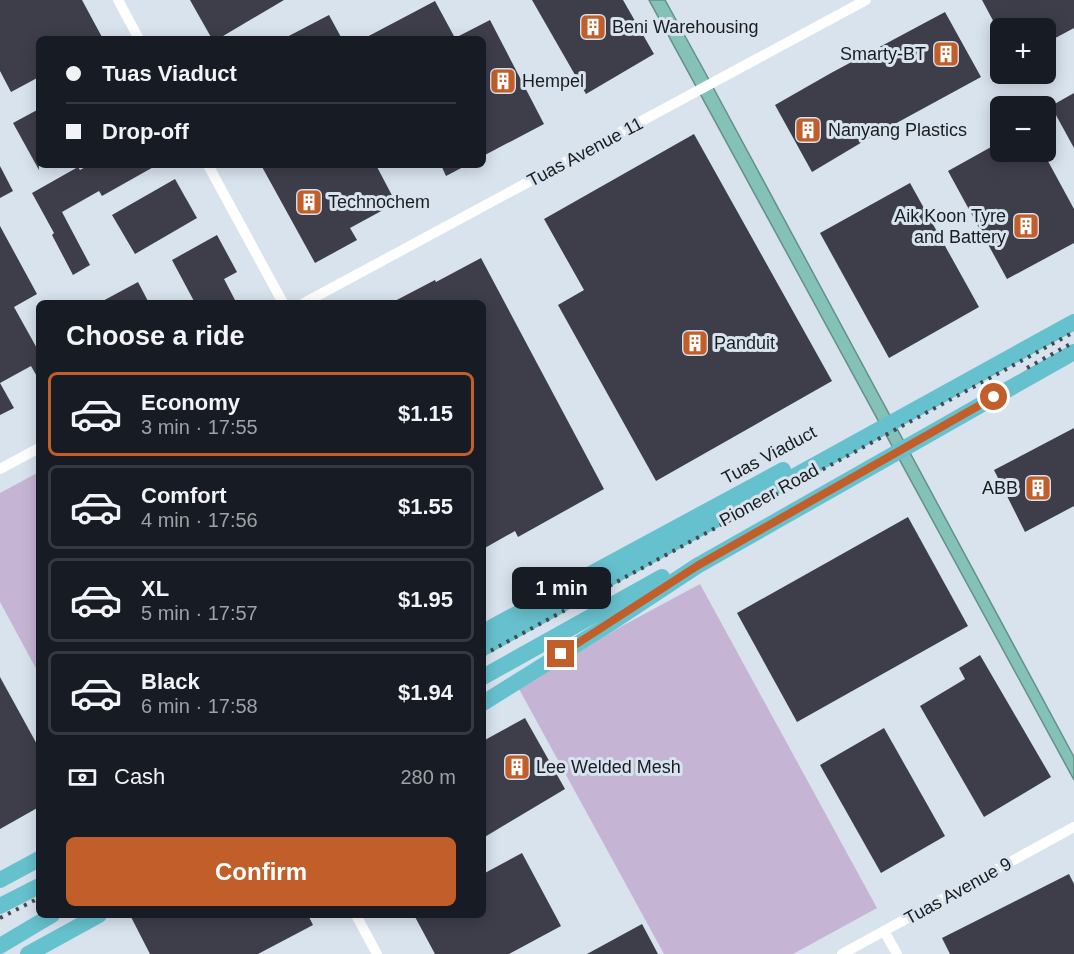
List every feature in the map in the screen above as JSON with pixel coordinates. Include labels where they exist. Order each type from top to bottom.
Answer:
[{"type":"main road","name":"Tuas Viaduct","points":[[486,630],[1074,313]]},
{"type":"main road","name":"Pioneer Road","points":[[486,646],[1074,322]]},
{"type":"main road","name":"Pioneer Road","points":[[486,675],[1074,350]]},
{"type":"main road","points":[[486,701],[697,566],[1074,350]]},
{"type":"main road","points":[[486,637],[523,627]]},
{"type":"main road","points":[[0,880],[36,861]]},
{"type":"main road","points":[[0,896],[36,878]]},
{"type":"main road","points":[[0,906],[36,887]]},
{"type":"main road","points":[[0,946],[47,918]]},
{"type":"main road","points":[[28,954],[94,918]]},
{"type":"street","points":[[118,0],[137,36]]},
{"type":"street","name":"Tuas Avenue 11","points":[[310,300],[866,0]]},
{"type":"street","points":[[210,168],[281,300]]},
{"type":"street","points":[[0,469],[36,450]]},
{"type":"street","name":"Tuas Avenue 9","points":[[842,954],[1074,827]]},
{"type":"street","points":[[358,918],[377,954]]},
{"type":"street","points":[[884,931],[897,954]]},
{"type":"shaded area","points":[[649,0],[665,0],[701,65],[1074,757],[1074,780]]},
{"type":"shaded area","points":[[36,474],[36,668],[0,602],[0,493]]},
{"type":"shaded area","points":[[700,584],[877,908],[793,954],[664,954],[519,689],[622,626]]},
{"type":"building","points":[[0,0],[82,0],[101,36],[36,36],[36,79],[11,92],[0,71]]},
{"type":"building","points":[[190,0],[284,0],[223,36],[210,36]]},
{"type":"building","name":"Beni Warehousing","points":[[532,0],[623,0],[654,54],[586,94]]},
{"type":"building","points":[[982,0],[1074,0],[1074,28],[1056,38],[1056,18],[992,18]]},
{"type":"building","name":"Hempel","points":[[435,1],[454,36],[369,36]]},
{"type":"building","points":[[945,12],[981,77],[812,172],[775,105]]},
{"type":"building","points":[[329,15],[340,36],[289,36]]},
{"type":"building","name":"Hempel","points":[[490,20],[544,124],[486,154],[486,36],[459,36]]},
{"type":"building","points":[[1074,93],[1074,148],[1056,115],[1056,103]]},
{"type":"building","points":[[36,111],[36,165],[13,123]]},
{"type":"building","name":"Panduit","points":[[694,134],[832,381],[656,481],[558,305],[584,290],[544,219]]},
{"type":"building","name":"Aik Koon Tyre and Battery","points":[[990,148],[990,162],[1048,162],[1074,209],[1074,243],[1007,279],[948,171]]},
{"type":"building","points":[[0,166],[13,191],[0,198]]},
{"type":"building","points":[[76,168],[80,170],[84,168],[152,168],[102,196],[99,191],[62,212],[90,265],[73,275],[32,193]]},
{"type":"building","name":"Technochem","points":[[263,168],[378,168],[396,203],[350,228],[357,240],[315,263]]},
{"type":"building","points":[[442,168],[461,168],[446,176]]},
{"type":"building","points":[[175,179],[197,218],[135,254],[112,215]]},
{"type":"building","points":[[910,183],[979,307],[889,358],[820,233]]},
{"type":"building","points":[[0,226],[37,294],[14,307],[36,347],[36,375],[31,366],[0,383]]},
{"type":"building","points":[[217,235],[237,272],[224,279],[235,300],[193,300],[172,260]]},
{"type":"building","points":[[481,258],[604,489],[518,537],[515,531],[486,547],[486,300],[397,300],[435,280],[436,282]]},
{"type":"building","points":[[138,282],[147,300],[105,300]]},
{"type":"building","points":[[0,383],[14,408],[0,415]]},
{"type":"building","name":"ABB","points":[[1074,428],[1074,506],[1025,532],[994,470]]},
{"type":"building","points":[[908,517],[968,626],[797,722],[737,613]]},
{"type":"building","points":[[980,655],[1051,777],[984,817],[920,706],[965,679],[959,668]]},
{"type":"building","points":[[0,677],[36,743],[36,809],[0,829]]},
{"type":"building","name":"Lee Welded Mesh","points":[[525,718],[565,789],[486,836],[486,739]]},
{"type":"building","points":[[884,728],[945,836],[881,873],[820,765]]},
{"type":"building","points":[[522,853],[561,926],[509,954],[435,954],[416,918],[486,918],[486,872]]},
{"type":"building","points":[[1069,874],[1074,884],[1074,954],[950,954],[942,938]]},
{"type":"building","points":[[132,918],[310,918],[313,925],[258,954],[150,954]]},
{"type":"building","points":[[642,924],[658,954],[587,954]]},
{"type":"railway","points":[[486,653],[1074,332]]},
{"type":"railway","points":[[1027,368],[1074,342]]},
{"type":"railway","points":[[0,918],[36,900]]},
{"type":"place","name":"Beni Warehousing","points":[[593,27]]},
{"type":"place","name":"Smarty-BT","points":[[946,54]]},
{"type":"place","name":"Hempel","points":[[503,81]]},
{"type":"place","name":"Nanyang Plastics","points":[[808,130]]},
{"type":"place","name":"Technochem","points":[[309,202]]},
{"type":"place","name":"Aik Koon Tyre and Battery","points":[[1026,226]]},
{"type":"place","name":"Panduit","points":[[695,343]]},
{"type":"place","name":"ABB","points":[[1038,488]]},
{"type":"place","name":"Lee Welded Mesh","points":[[517,767]]},
{"type":"route","points":[[561,654],[697,566],[994,397]]}]
